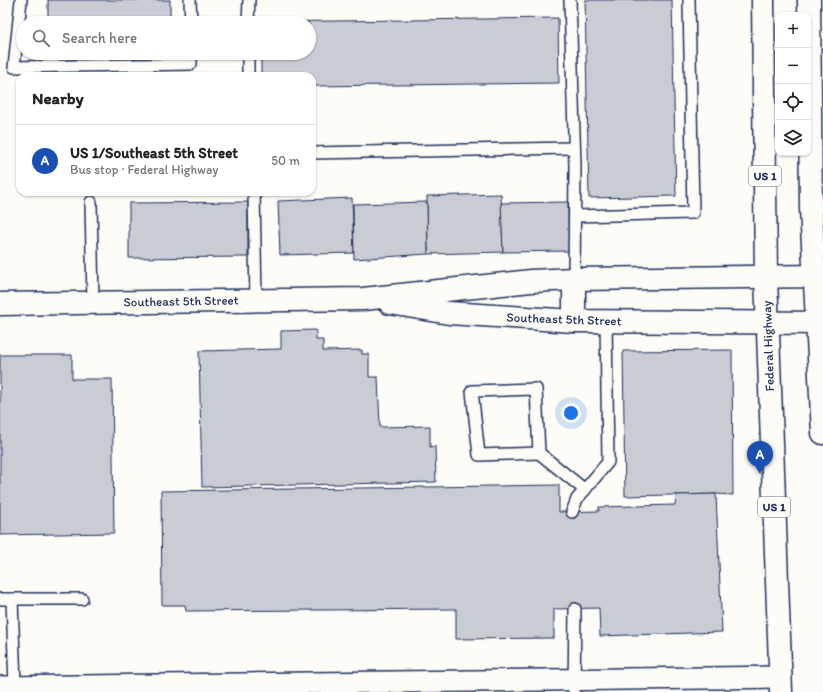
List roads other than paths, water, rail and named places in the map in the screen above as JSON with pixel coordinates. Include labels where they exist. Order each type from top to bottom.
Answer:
[{"type":"main road","name":"Federal Highway","points":[[763,0],[767,323],[781,685]]},
{"type":"main road","points":[[809,0],[811,208],[819,276],[823,433]]},
{"type":"main road","name":"Southeast 5th Street","points":[[0,304],[363,299],[531,281],[574,278],[819,276]]},
{"type":"main road","points":[[574,278],[574,321]]},
{"type":"main road","name":"Southeast 5th Street","points":[[363,299],[449,313],[574,321],[820,323]]},
{"type":"street","points":[[7,687],[228,688],[781,685]]},
{"type":"lane","points":[[19,16],[21,0]]},
{"type":"lane","points":[[190,0],[191,16]]},
{"type":"lane","points":[[248,16],[249,0]]},
{"type":"lane","points":[[570,0],[575,216],[574,278]]},
{"type":"lane","points":[[575,216],[693,213],[689,0]]},
{"type":"lane","points":[[16,48],[14,67],[191,64],[191,60]]},
{"type":"lane","points":[[248,60],[248,72]]},
{"type":"lane","points":[[316,153],[574,148]]},
{"type":"lane","points":[[254,196],[256,300]]},
{"type":"lane","points":[[91,202],[93,302]]},
{"type":"lane","points":[[572,512],[577,499],[608,462],[606,322]]},
{"type":"lane","points":[[539,453],[536,389],[472,391],[479,455],[539,453],[584,490]]},
{"type":"lane","points":[[0,599],[82,599]]},
{"type":"lane","points":[[7,687],[12,599]]},
{"type":"lane","points":[[574,686],[575,609]]},
{"type":"place","name":"US 1/Southeast 5th Street","points":[[760,474]]}]
